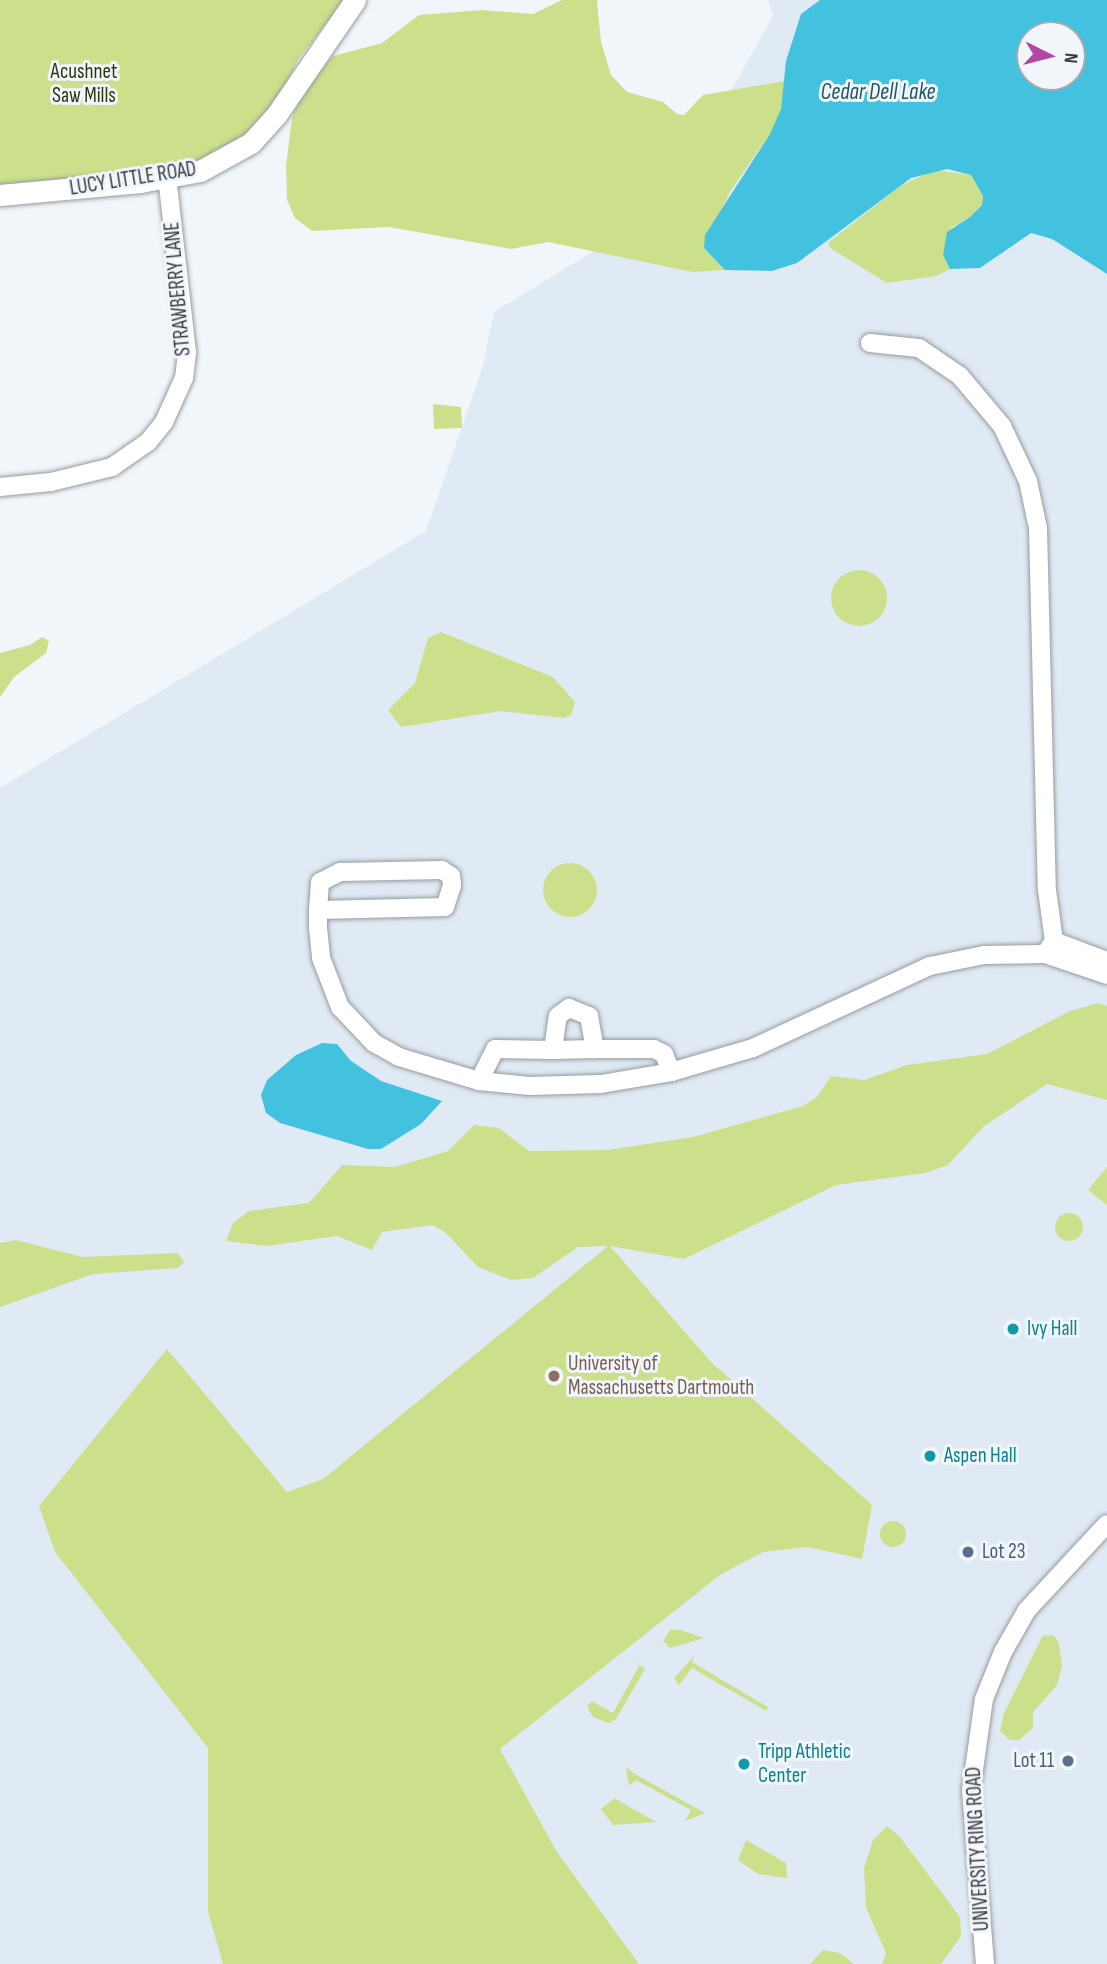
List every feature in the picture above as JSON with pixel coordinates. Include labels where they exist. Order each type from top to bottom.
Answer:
[{"type":"street","name":"LUCY LITTLE ROAD","points":[[0,195],[200,171],[251,143],[283,105],[355,0]]},
{"type":"street","name":"STRAWBERRY LANE","points":[[0,487],[51,482],[112,467],[148,442],[164,422],[184,378],[187,352],[167,177]]},
{"type":"street","points":[[870,343],[919,348],[960,376],[1002,426],[1028,481],[1038,528],[1049,947]]},
{"type":"street","points":[[318,910],[435,910],[450,899],[451,876],[429,869],[340,872],[320,882],[318,910],[328,985],[356,1026],[399,1057],[479,1081],[530,1086],[601,1084],[671,1072],[753,1048],[930,966],[1049,947],[1107,961]]},
{"type":"street","points":[[1049,947],[1107,975]]},
{"type":"street","points":[[553,1050],[558,1016],[569,1009],[589,1016],[595,1049]]},
{"type":"street","points":[[479,1081],[495,1049],[654,1049],[664,1054],[671,1072]]},
{"type":"street","name":"UNIVERSITY RING ROAD","points":[[985,1964],[971,1791],[984,1699],[1003,1652],[1035,1598],[1107,1524]]},
{"type":"shaded area","name":"University of Massachusetts Dartmouth","points":[[768,0],[1107,0],[1107,1964],[0,1964],[0,788],[426,531],[483,366],[494,312],[666,207],[773,16]]},
{"type":"green space","name":"Acushnet Saw Mills","points":[[0,0],[345,0],[299,58],[265,127],[206,165],[0,188]]},
{"type":"green space","points":[[562,0],[597,0],[601,42],[611,75],[627,92],[663,102],[677,114],[684,115],[703,95],[785,81],[781,110],[770,134],[731,190],[704,248],[725,270],[693,272],[548,242],[511,249],[389,227],[312,231],[295,218],[287,200],[286,166],[292,118],[303,91],[333,56],[382,43],[419,15],[482,10],[533,14]]},
{"type":"green space","points":[[934,170],[971,175],[983,196],[982,205],[970,217],[951,228],[943,255],[950,269],[936,276],[887,283],[830,248],[828,243],[900,186]]},
{"type":"green space","points":[[433,404],[461,407],[462,428],[434,429]]},
{"type":"green space","points":[[853,570],[865,570],[879,578],[887,592],[885,609],[879,618],[865,626],[853,626],[836,614],[831,604],[831,592],[843,575]]},
{"type":"green space","points":[[441,632],[553,677],[575,702],[571,715],[564,718],[501,711],[401,727],[388,710],[415,683],[428,638]]},
{"type":"green space","points":[[42,637],[49,641],[46,653],[14,677],[0,697],[0,653],[30,645]]},
{"type":"green space","points":[[575,863],[585,867],[593,875],[597,890],[593,905],[585,913],[565,917],[555,913],[547,905],[543,885],[547,875],[555,867]]},
{"type":"green space","points":[[1098,1003],[1107,1006],[1107,1100],[1047,1084],[983,1127],[948,1165],[925,1173],[836,1185],[684,1259],[610,1246],[711,1362],[872,1505],[862,1559],[808,1547],[763,1552],[720,1575],[500,1749],[557,1852],[639,1964],[223,1964],[208,1912],[208,1748],[55,1552],[39,1506],[167,1349],[287,1492],[323,1479],[608,1246],[578,1247],[533,1278],[511,1280],[478,1267],[445,1232],[432,1225],[382,1232],[372,1250],[337,1236],[266,1246],[226,1241],[233,1223],[249,1211],[309,1203],[342,1165],[395,1167],[448,1151],[474,1125],[499,1128],[529,1151],[608,1150],[693,1137],[803,1106],[817,1097],[831,1076],[864,1080],[907,1065],[987,1054],[1070,1011]]},
{"type":"green space","points":[[1107,1167],[1107,1205],[1088,1190]]},
{"type":"green space","points":[[1069,1213],[1079,1217],[1083,1227],[1079,1237],[1069,1241],[1059,1237],[1055,1227],[1059,1217]]},
{"type":"green space","points":[[16,1240],[83,1257],[178,1253],[184,1262],[178,1268],[93,1274],[0,1307],[0,1243]]},
{"type":"green space","points":[[893,1521],[902,1525],[906,1534],[902,1543],[893,1547],[884,1543],[880,1534],[884,1525]]},
{"type":"green space","points":[[670,1630],[681,1630],[704,1638],[670,1648],[663,1641]]},
{"type":"green space","points":[[1043,1635],[1054,1636],[1059,1643],[1062,1666],[1057,1685],[1033,1712],[1033,1728],[1019,1740],[1010,1740],[1000,1731],[1004,1713]]},
{"type":"green space","points":[[695,1655],[692,1662],[768,1707],[766,1711],[692,1668],[679,1685],[674,1678]]},
{"type":"green space","points":[[631,1660],[645,1669],[616,1719],[609,1723],[593,1717],[587,1706],[592,1701],[613,1713],[639,1666]]},
{"type":"green space","points":[[626,1767],[705,1813],[685,1821],[691,1810],[636,1780],[629,1786]]},
{"type":"green space","points":[[615,1798],[657,1822],[613,1825],[601,1809]]},
{"type":"green space","points":[[887,1826],[900,1837],[960,1917],[961,1936],[941,1964],[882,1964],[886,1953],[866,1908],[864,1868],[873,1840]]},
{"type":"green space","points":[[746,1840],[786,1863],[787,1878],[758,1874],[738,1860]]},
{"type":"green space","points":[[823,1950],[840,1953],[854,1964],[810,1964]]},
{"type":"water","name":"Cedar Dell Lake","points":[[820,0],[1107,0],[1107,274],[1052,239],[1031,233],[980,268],[950,269],[943,255],[947,232],[970,217],[982,205],[983,196],[971,175],[947,169],[911,178],[797,263],[772,271],[725,270],[704,248],[705,235],[770,134],[781,109],[786,61],[801,14]]},
{"type":"water","points":[[322,1043],[337,1044],[351,1061],[381,1081],[442,1101],[421,1124],[381,1149],[368,1149],[280,1123],[266,1113],[261,1095],[267,1080],[296,1055]]},
{"type":"place","name":"Ivy Hall","points":[[1013,1329]]},
{"type":"place","name":"University of Massachusetts Dartmouth","points":[[554,1376]]},
{"type":"place","name":"Aspen Hall","points":[[930,1456]]},
{"type":"place","name":"Lot 23","points":[[968,1552]]},
{"type":"place","name":"Lot 11","points":[[1068,1761]]},
{"type":"place","name":"Tripp Athletic Center","points":[[744,1764]]}]
